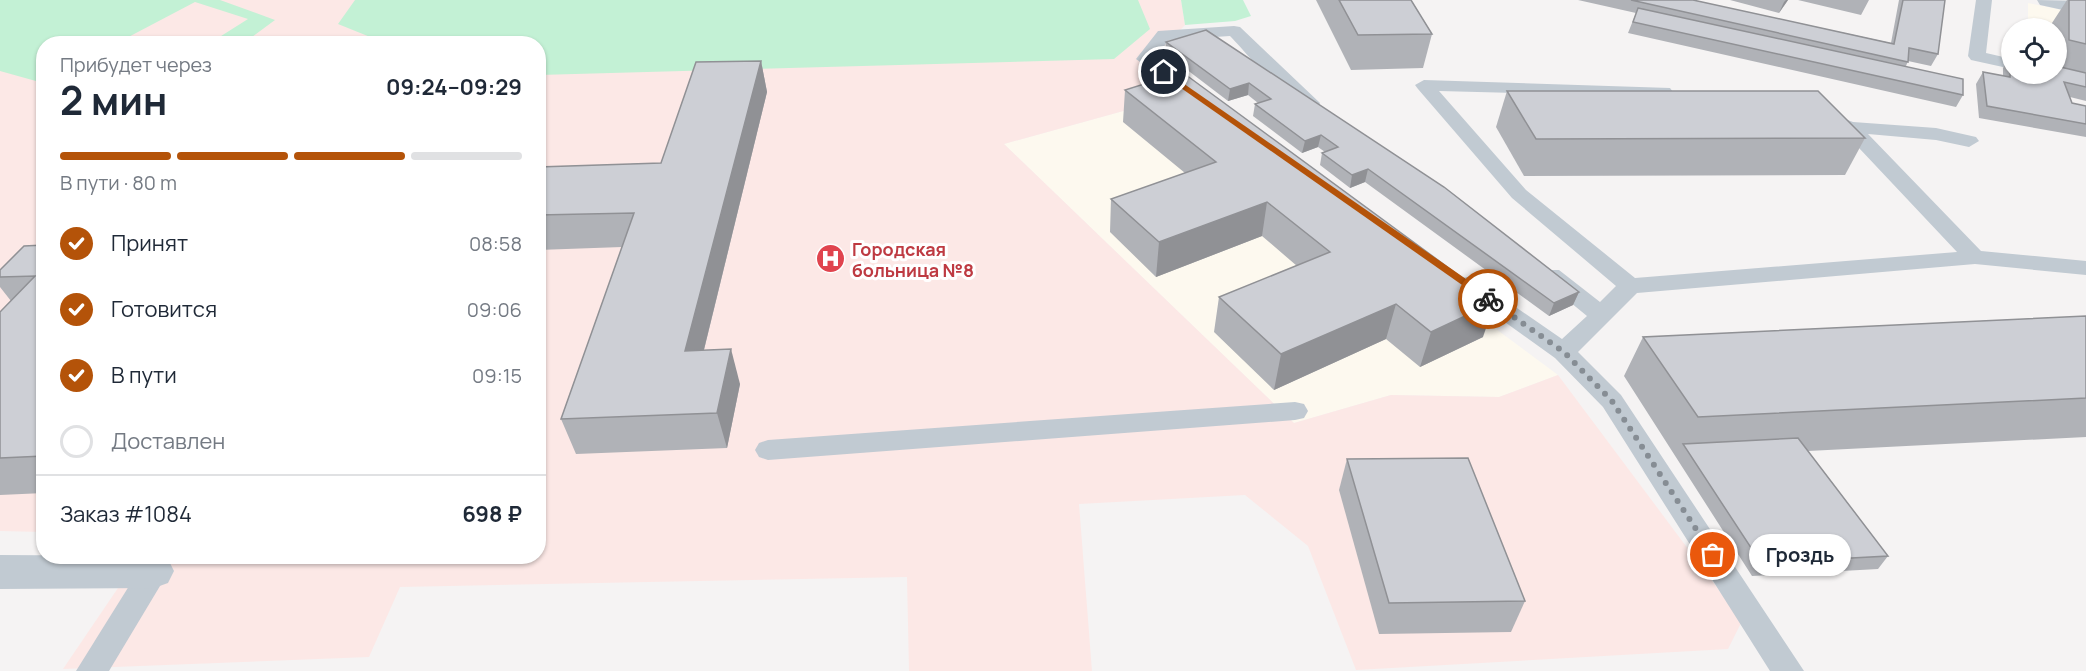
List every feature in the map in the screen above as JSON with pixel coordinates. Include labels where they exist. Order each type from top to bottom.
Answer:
[{"type":"street","points":[[2048,0],[2086,8]]},
{"type":"street","points":[[0,572],[154,571]]},
{"type":"lane","points":[[1984,0],[1977,56],[2001,61]]},
{"type":"lane","points":[[1213,106],[1144,59],[1164,35],[1234,31],[1296,93],[1325,112]]},
{"type":"lane","points":[[1630,286],[1519,194],[1424,85],[1685,93]]},
{"type":"lane","points":[[1820,114],[1850,127],[1936,134],[1969,141]]},
{"type":"lane","points":[[1850,127],[1975,257]]},
{"type":"lane","points":[[1564,352],[1630,286],[1975,257],[2086,268]]},
{"type":"lane","points":[[1538,265],[1601,315]]},
{"type":"lane","points":[[1447,270],[1564,352],[1612,401],[1788,671]]},
{"type":"lane","points":[[768,450],[1295,411]]},
{"type":"lane","points":[[92,671],[154,571]]},
{"type":"shaded area","name":"Городская больница №8","points":[[0,0],[1181,0],[1185,25],[1144,67],[1181,95],[1004,144],[1294,423],[1391,395],[1499,397],[1558,375],[1742,621],[1728,649],[1356,670],[1308,546],[1245,495],[1079,504],[1092,671],[909,671],[907,577],[400,587],[369,657],[63,669],[134,564],[546,564],[546,36],[36,36],[36,532],[0,531]]},
{"type":"shaded area","points":[[2028,3],[2086,15],[2067,23],[2067,18],[2028,18]]},
{"type":"shaded area","points":[[1181,95],[1558,375],[1499,397],[1391,395],[1294,423],[1004,144]]},
{"type":"green space","points":[[0,0],[220,0],[275,20],[253,36],[221,36],[248,19],[195,2],[130,36],[36,36],[36,81],[0,71]]},
{"type":"green space","points":[[355,0],[1138,0],[1150,29],[1114,59],[546,75],[546,36],[368,36],[338,24]]},
{"type":"green space","points":[[1181,0],[1243,0],[1251,16],[1235,21],[1185,25]]},
{"type":"building","points":[[1339,0],[1411,0],[1432,34],[1358,35]]},
{"type":"building","points":[[1631,0],[1693,0],[1894,44],[1903,0],[1945,0],[1938,54],[1909,48],[1908,62]]},
{"type":"building","points":[[2069,0],[2086,0],[2086,44],[2069,40]]},
{"type":"building","points":[[1638,8],[1963,79],[1963,95],[1633,22]]},
{"type":"building","points":[[1206,30],[1444,187],[1579,292],[1554,303],[1368,169],[1352,175],[1322,153],[1338,147],[1321,135],[1305,141],[1255,104],[1271,99],[1249,83],[1230,89],[1166,42]]},
{"type":"building","points":[[761,61],[685,351],[731,349],[717,413],[561,419],[634,213],[546,215],[546,167],[661,163],[696,62]]},
{"type":"building","points":[[2067,69],[2086,73],[2086,87],[2067,83]]},
{"type":"building","points":[[1182,72],[1495,302],[1431,332],[1396,304],[1281,354],[1219,297],[1330,252],[1267,202],[1159,242],[1111,199],[1216,162],[1125,90]]},
{"type":"building","points":[[1983,72],[2001,75],[2001,84],[2065,84],[2072,103],[2086,106],[2086,124],[1987,106]]},
{"type":"building","points":[[1507,91],[1818,91],[1865,138],[1536,139]]},
{"type":"building","points":[[36,245],[36,456],[0,458],[0,312],[35,276],[0,277],[0,270],[24,246]]},
{"type":"building","points":[[2086,316],[2086,398],[1698,417],[1643,337]]},
{"type":"building","points":[[1798,438],[1888,556],[1761,563],[1683,444]]},
{"type":"building","points":[[1468,458],[1525,601],[1389,603],[1347,459]]},
{"type":"way so far","points":[[1488,299],[1564,352],[1612,401],[1713,555]]},
{"type":"place","name":"Городская больница №8","points":[[831,259]]},
{"type":"place","name":"Гроздь","points":[[1713,555]]},
{"type":"route","points":[[1164,72],[1488,299]]}]
